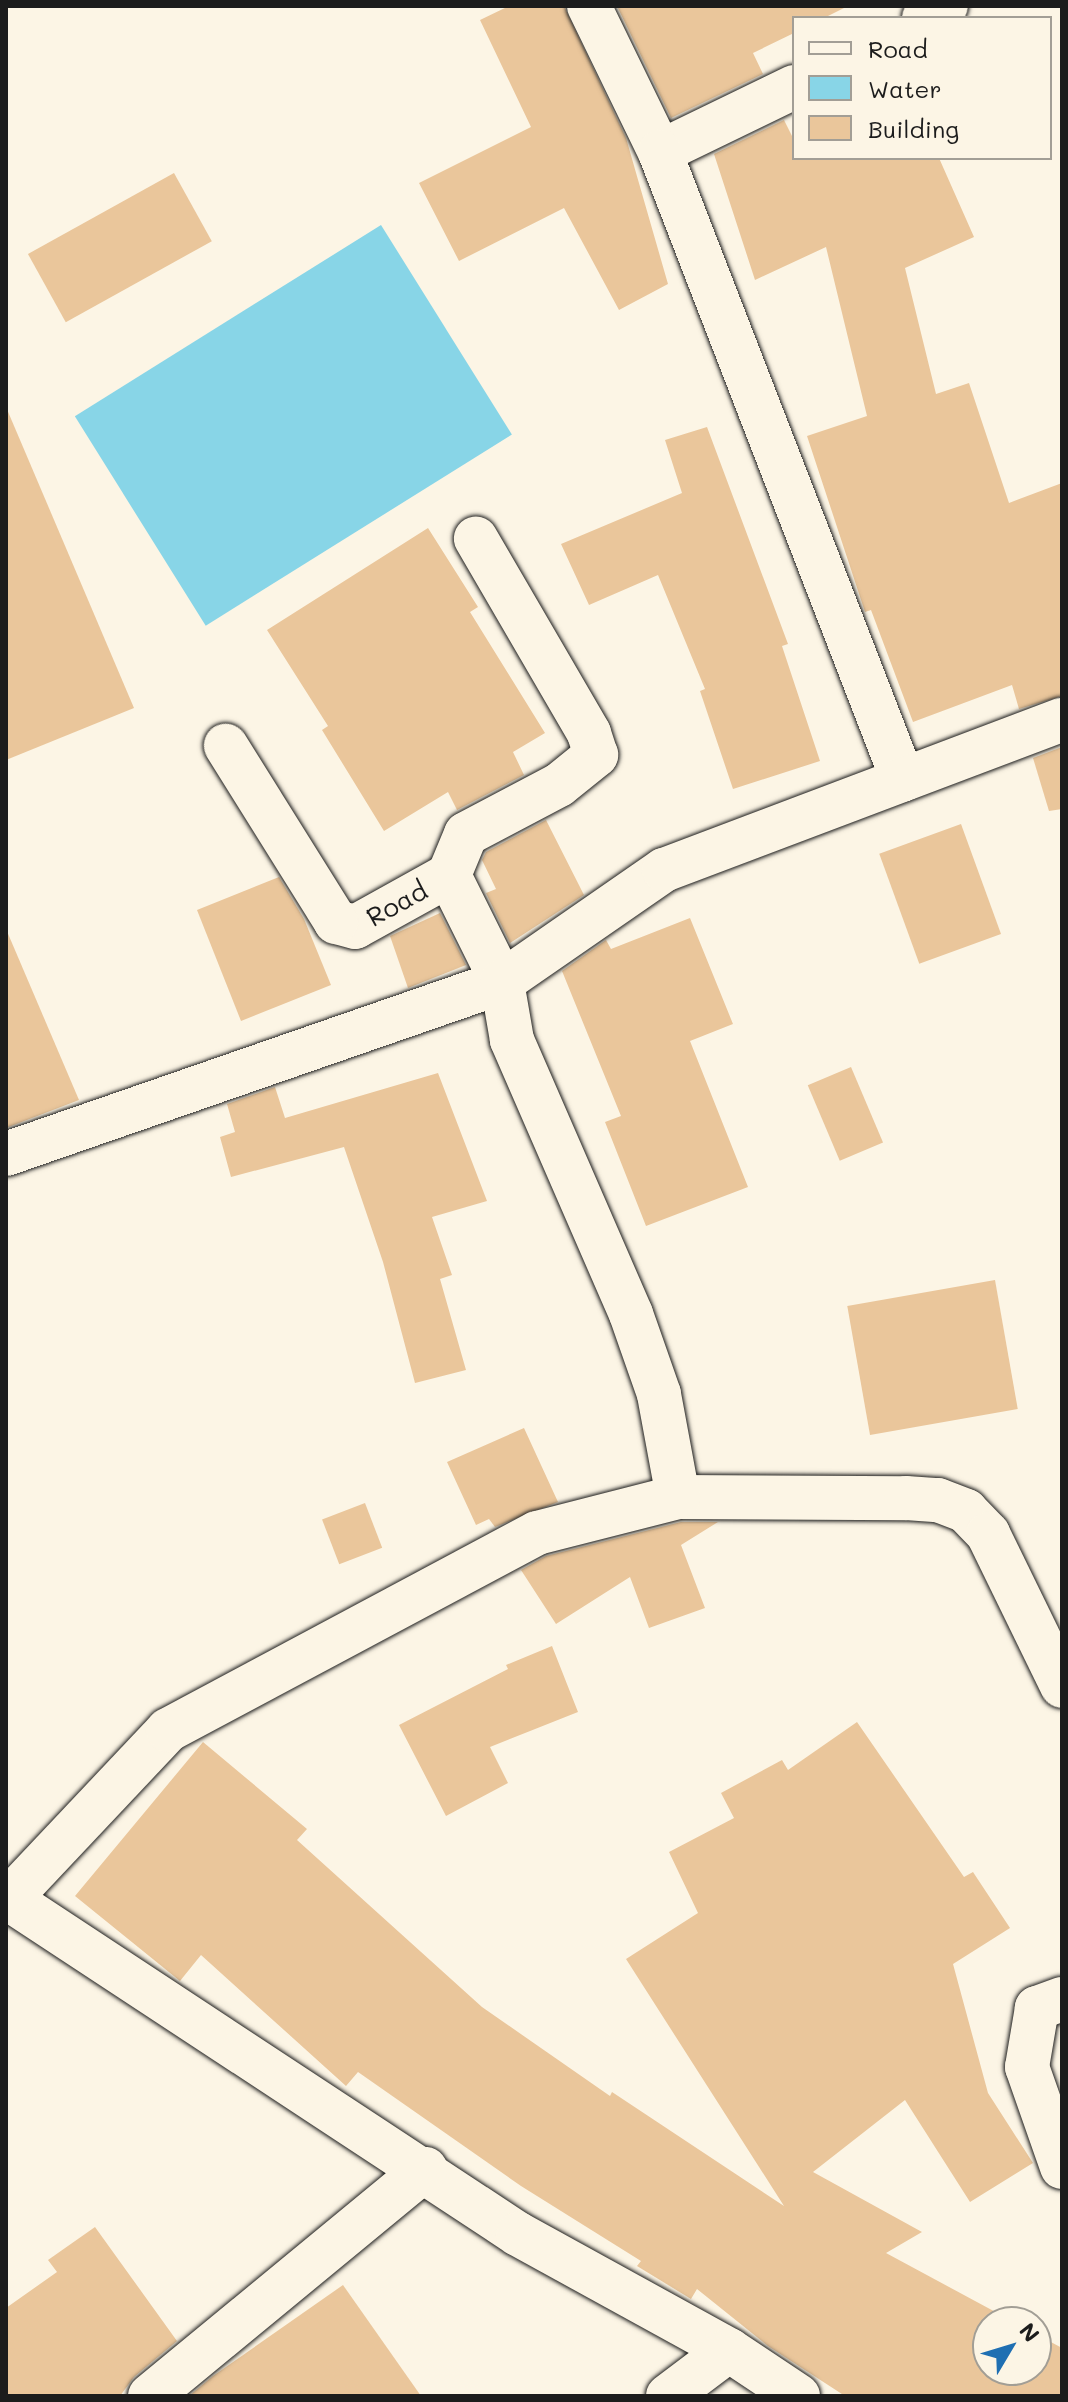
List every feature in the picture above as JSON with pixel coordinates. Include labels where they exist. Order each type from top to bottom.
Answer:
[{"type":"street","points":[[589,6],[660,152],[903,780]]},
{"type":"street","points":[[928,16],[946,6]]},
{"type":"street","points":[[660,152],[792,88]]},
{"type":"street","points":[[449,875],[466,834],[559,785],[596,755],[589,733],[476,539]]},
{"type":"street","points":[[6,1154],[502,982],[664,870],[1062,720]]},
{"type":"street","name":"Road","points":[[226,746],[336,922],[355,927],[449,875],[502,982],[512,1040],[631,1314],[659,1394],[678,1497]]},
{"type":"street","points":[[798,2396],[729,2350],[518,2234],[425,2169],[8,1900],[168,1730],[537,1533],[678,1497],[906,1498],[938,1500],[966,1511],[988,1534],[1062,1686]]},
{"type":"street","points":[[1062,1999],[1037,2008],[1027,2067],[1062,2167]]},
{"type":"street","points":[[150,2396],[425,2169]]},
{"type":"street","points":[[668,2396],[729,2350]]},
{"type":"water","points":[[381,225],[512,434],[206,626],[75,416]]},
{"type":"building","points":[[509,6],[564,6],[626,138],[668,284],[619,310],[564,208],[459,261],[419,183],[531,127],[480,20]]},
{"type":"building","points":[[617,6],[848,6],[828,16],[792,16],[792,34],[753,53],[763,74],[671,118]]},
{"type":"building","points":[[784,120],[792,136],[792,160],[940,160],[974,237],[905,268],[936,394],[969,383],[1009,503],[1062,483],[1062,696],[1019,709],[1012,685],[913,722],[871,610],[865,612],[807,436],[867,416],[826,247],[755,280],[714,154]]},
{"type":"building","points":[[174,173],[212,241],[66,322],[28,254]]},
{"type":"building","points":[[6,407],[134,708],[6,760]]},
{"type":"building","points":[[707,427],[788,644],[782,646],[820,761],[733,789],[700,691],[705,689],[658,575],[589,605],[561,544],[682,493],[665,440]]},
{"type":"building","points":[[428,528],[478,607],[470,612],[545,733],[513,752],[524,775],[457,810],[448,792],[384,831],[322,730],[328,726],[267,630]]},
{"type":"building","points":[[1062,747],[1062,809],[1049,811],[1033,758]]},
{"type":"building","points":[[546,820],[584,895],[510,943],[486,893],[496,889],[482,860],[486,852]]},
{"type":"building","points":[[961,824],[1001,934],[919,964],[879,854]]},
{"type":"building","points":[[279,877],[304,919],[331,985],[241,1021],[197,910]]},
{"type":"building","points":[[440,913],[466,965],[408,988],[390,936]]},
{"type":"building","points":[[690,918],[733,1024],[690,1041],[748,1187],[646,1226],[605,1122],[621,1116],[562,971],[606,940],[611,949]]},
{"type":"building","points":[[6,929],[79,1100],[6,1128]]},
{"type":"building","points":[[851,1067],[883,1142],[840,1161],[808,1085]]},
{"type":"building","points":[[438,1073],[487,1201],[432,1217],[452,1275],[440,1279],[466,1370],[415,1383],[383,1262],[344,1147],[231,1177],[220,1137],[235,1132],[227,1104],[275,1087],[285,1118]]},
{"type":"building","points":[[995,1280],[1018,1409],[870,1435],[847,1306]]},
{"type":"building","points":[[524,1428],[558,1502],[495,1527],[489,1519],[476,1525],[447,1462]]},
{"type":"building","points":[[365,1503],[382,1548],[339,1564],[322,1519]]},
{"type":"building","points":[[681,1522],[718,1522],[681,1545],[705,1608],[649,1628],[630,1577],[556,1624],[521,1570],[546,1556]]},
{"type":"building","points":[[552,1646],[578,1712],[490,1747],[508,1783],[446,1816],[399,1725],[508,1669],[506,1665]]},
{"type":"building","points":[[857,1722],[964,1877],[973,1872],[1010,1928],[953,1964],[988,2093],[1033,2163],[970,2202],[905,2100],[813,2172],[922,2232],[886,2253],[984,2306],[972,2306],[972,2386],[1052,2386],[1052,2343],[1062,2348],[1062,2396],[845,2396],[768,2346],[697,2289],[691,2299],[637,2266],[641,2261],[521,2186],[358,2072],[346,2086],[201,1955],[180,1981],[75,1896],[203,1742],[307,1829],[297,1840],[482,2007],[610,2096],[612,2092],[784,2206],[626,1959],[698,1913],[669,1852],[734,1818],[721,1793],[782,1760],[788,1770]]},
{"type":"building","points":[[95,2227],[177,2341],[134,2377],[120,2396],[6,2396],[6,2308],[57,2272],[48,2260]]},
{"type":"building","points":[[343,2285],[421,2396],[189,2396],[213,2376]]}]
